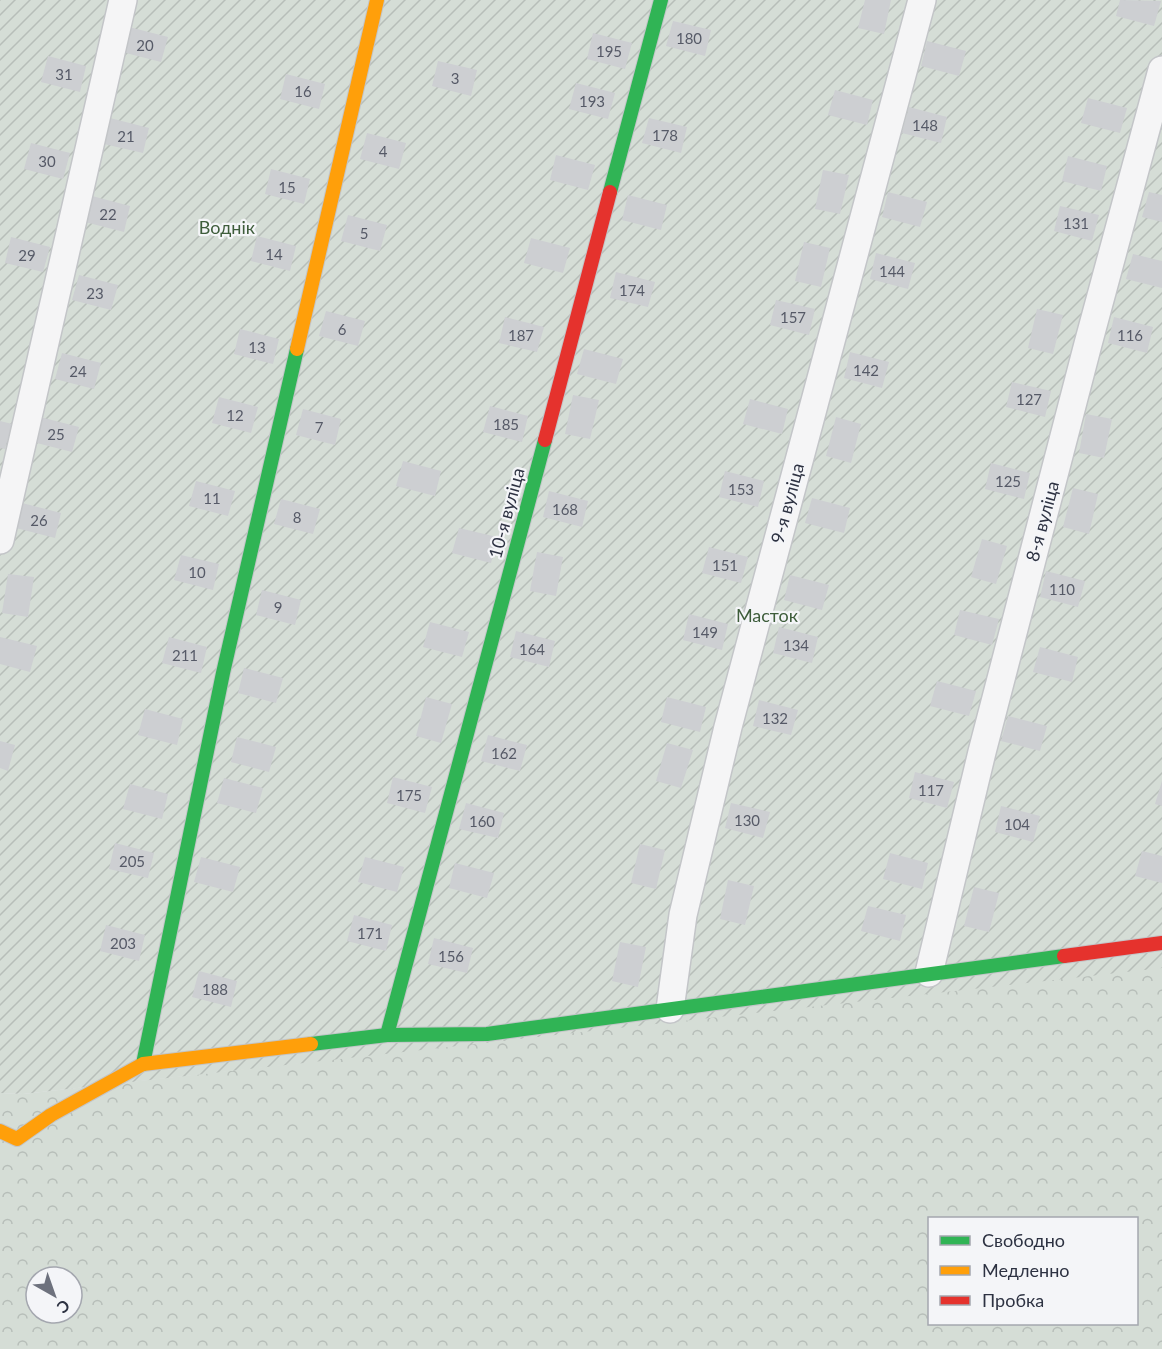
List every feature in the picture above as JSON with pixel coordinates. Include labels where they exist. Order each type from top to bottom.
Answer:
[{"type":"street","points":[[0,540],[123,0]]},
{"type":"street","points":[[142,1064],[223,673],[377,0]]},
{"type":"street","name":"10-я вуліца","points":[[387,1035],[661,0]]},
{"type":"street","name":"9-я вуліца","points":[[670,1009],[683,915],[728,727],[922,0]]},
{"type":"street","name":"8-я вуліца","points":[[929,973],[985,740],[1162,70]]},
{"type":"street","points":[[6,1141],[142,1064],[387,1035],[488,1034],[1162,943]]},
{"type":"green space","name":"Масток","points":[[0,0],[1162,0],[1162,968],[23,1094],[0,1093]]},
{"type":"green space","points":[[1162,966],[1162,1349],[0,1349],[0,1093],[23,1094]]},
{"type":"building","points":[[865,0],[891,0],[884,34],[858,28]]},
{"type":"building","points":[[1120,0],[1161,1],[1154,26],[1116,16]]},
{"type":"building","points":[[673,21],[711,30],[705,56],[666,46]]},
{"type":"building","points":[[129,27],[168,37],[161,62],[122,52]]},
{"type":"building","points":[[593,33],[632,43],[625,69],[587,59]]},
{"type":"building","points":[[927,41],[966,51],[959,76],[921,66]]},
{"type":"building","points":[[48,56],[86,66],[80,92],[41,82]]},
{"type":"building","points":[[438,61],[477,70],[471,96],[432,86]]},
{"type":"building","points":[[286,74],[325,84],[319,109],[280,99]]},
{"type":"building","points":[[576,83],[615,93],[608,119],[569,109]]},
{"type":"building","points":[[835,90],[873,100],[867,125],[828,115]]},
{"type":"building","points":[[1088,98],[1127,108],[1120,133],[1081,123]]},
{"type":"building","points":[[909,107],[947,117],[941,143],[902,133]]},
{"type":"building","points":[[110,118],[149,128],[143,153],[104,144]]},
{"type":"building","points":[[649,118],[687,127],[681,153],[642,143]]},
{"type":"building","points":[[367,133],[406,143],[399,169],[360,159]]},
{"type":"building","points":[[31,143],[70,153],[63,179],[24,169]]},
{"type":"building","points":[[556,155],[595,165],[588,190],[550,180]]},
{"type":"building","points":[[1068,156],[1107,166],[1101,191],[1062,181]]},
{"type":"building","points":[[271,169],[310,179],[304,204],[265,194]]},
{"type":"building","points":[[823,170],[849,175],[840,214],[815,209]]},
{"type":"building","points":[[888,192],[927,202],[920,227],[882,217]]},
{"type":"building","points":[[1149,192],[1162,195],[1162,222],[1142,217]]},
{"type":"building","points":[[628,195],[667,205],[661,230],[622,220]]},
{"type":"building","points":[[92,196],[130,206],[124,232],[85,222]]},
{"type":"building","points":[[1060,206],[1099,215],[1092,241],[1054,231]]},
{"type":"building","points":[[348,215],[387,225],[380,251],[341,241]]},
{"type":"building","points":[[257,236],[296,246],[290,271],[251,261]]},
{"type":"building","points":[[11,237],[50,247],[43,272],[5,263]]},
{"type":"building","points":[[531,238],[570,248],[563,273],[524,263]]},
{"type":"building","points":[[804,242],[830,248],[821,287],[795,281]]},
{"type":"building","points":[[876,253],[915,263],[908,289],[870,279]]},
{"type":"building","points":[[1133,254],[1162,261],[1162,288],[1126,279]]},
{"type":"building","points":[[616,272],[655,282],[648,307],[610,298]]},
{"type":"building","points":[[79,275],[118,285],[111,310],[72,300]]},
{"type":"building","points":[[776,300],[815,309],[809,335],[770,325]]},
{"type":"building","points":[[1037,309],[1063,315],[1053,354],[1028,348]]},
{"type":"building","points":[[326,311],[365,321],[358,346],[319,336]]},
{"type":"building","points":[[505,317],[544,327],[537,352],[499,343]]},
{"type":"building","points":[[1114,317],[1153,327],[1147,353],[1108,343]]},
{"type":"building","points":[[240,329],[279,339],[273,364],[234,354]]},
{"type":"building","points":[[584,349],[623,359],[616,384],[577,374]]},
{"type":"building","points":[[850,352],[889,362],[882,388],[844,378]]},
{"type":"building","points":[[62,353],[101,363],[94,389],[55,379]]},
{"type":"building","points":[[1012,382],[1051,391],[1045,417],[1006,407]]},
{"type":"building","points":[[573,395],[599,400],[590,439],[565,434]]},
{"type":"building","points":[[219,397],[258,407],[251,433],[212,423]]},
{"type":"building","points":[[750,399],[788,409],[782,434],[743,424]]},
{"type":"building","points":[[490,406],[528,416],[522,442],[483,432]]},
{"type":"building","points":[[303,409],[341,419],[335,445],[296,435]]},
{"type":"building","points":[[1086,414],[1112,419],[1104,458],[1079,453]]},
{"type":"building","points":[[40,417],[79,427],[72,452],[33,442]]},
{"type":"building","points":[[836,417],[861,424],[851,463],[826,456]]},
{"type":"building","points":[[0,421],[12,424],[5,449],[0,448]]},
{"type":"building","points":[[403,461],[441,471],[435,496],[396,486]]},
{"type":"building","points":[[991,463],[1030,473],[1024,499],[985,489]]},
{"type":"building","points":[[725,471],[764,481],[758,507],[719,497]]},
{"type":"building","points":[[196,481],[235,491],[228,516],[189,506]]},
{"type":"building","points":[[1073,488],[1098,494],[1089,534],[1063,527]]},
{"type":"building","points":[[549,491],[588,501],[582,527],[543,517]]},
{"type":"building","points":[[812,498],[850,508],[844,533],[805,523]]},
{"type":"building","points":[[281,499],[320,509],[313,534],[274,524]]},
{"type":"building","points":[[22,503],[61,513],[55,538],[16,528]]},
{"type":"building","points":[[459,528],[497,537],[491,563],[452,553]]},
{"type":"building","points":[[982,539],[1007,546],[996,584],[971,577]]},
{"type":"building","points":[[709,547],[748,557],[741,583],[702,573]]},
{"type":"building","points":[[537,552],[563,557],[556,596],[530,591]]},
{"type":"building","points":[[181,555],[219,564],[213,590],[174,580]]},
{"type":"building","points":[[1046,571],[1085,581],[1078,607],[1040,597]]},
{"type":"building","points":[[8,574],[34,577],[28,617],[2,613]]},
{"type":"building","points":[[790,575],[829,585],[822,610],[784,600]]},
{"type":"building","points":[[262,590],[301,600],[295,625],[256,615]]},
{"type":"building","points":[[960,610],[999,619],[992,645],[954,635]]},
{"type":"building","points":[[689,614],[728,624],[722,650],[683,640]]},
{"type":"building","points":[[430,622],[469,632],[462,657],[423,647]]},
{"type":"building","points":[[779,627],[818,637],[812,663],[773,653]]},
{"type":"building","points":[[516,631],[555,641],[549,667],[510,657]]},
{"type":"building","points":[[0,637],[37,646],[30,672],[0,664]]},
{"type":"building","points":[[169,637],[207,647],[201,673],[162,663]]},
{"type":"building","points":[[1040,647],[1078,657],[1072,682],[1033,672]]},
{"type":"building","points":[[244,668],[283,678],[276,703],[238,693]]},
{"type":"building","points":[[937,681],[976,691],[969,716],[930,706]]},
{"type":"building","points":[[426,697],[452,704],[441,743],[416,736]]},
{"type":"building","points":[[667,697],[706,707],[700,732],[661,722]]},
{"type":"building","points":[[759,700],[798,710],[791,735],[753,726]]},
{"type":"building","points":[[145,709],[183,719],[177,745],[138,735]]},
{"type":"building","points":[[1008,716],[1047,726],[1040,751],[1001,741]]},
{"type":"building","points":[[488,735],[527,745],[520,771],[481,761]]},
{"type":"building","points":[[237,737],[276,747],[269,772],[231,762]]},
{"type":"building","points":[[0,741],[15,745],[8,771],[0,768]]},
{"type":"building","points":[[667,743],[693,750],[681,788],[656,781]]},
{"type":"building","points":[[915,772],[954,782],[947,808],[909,798]]},
{"type":"building","points":[[393,777],[432,787],[425,813],[387,803]]},
{"type":"building","points":[[224,778],[263,788],[256,813],[217,803]]},
{"type":"building","points":[[1162,781],[1162,806],[1155,804]]},
{"type":"building","points":[[130,784],[168,794],[162,819],[123,809]]},
{"type":"building","points":[[466,803],[504,813],[498,838],[459,829]]},
{"type":"building","points":[[731,803],[770,812],[763,838],[725,828]]},
{"type":"building","points":[[1001,806],[1040,816],[1033,842],[995,832]]},
{"type":"building","points":[[115,843],[154,853],[148,878],[109,869]]},
{"type":"building","points":[[640,844],[665,850],[656,889],[631,883]]},
{"type":"building","points":[[1142,851],[1162,856],[1162,883],[1135,876]]},
{"type":"building","points":[[890,853],[928,863],[922,889],[883,879]]},
{"type":"building","points":[[201,857],[240,867],[233,892],[194,882]]},
{"type":"building","points":[[365,857],[404,867],[397,892],[358,882]]},
{"type":"building","points":[[455,863],[494,873],[487,898],[449,888]]},
{"type":"building","points":[[728,880],[754,886],[745,925],[720,919]]},
{"type":"building","points":[[974,887],[999,893],[989,932],[964,926]]},
{"type":"building","points":[[868,906],[906,915],[900,941],[861,931]]},
{"type":"building","points":[[354,915],[392,925],[386,951],[347,941]]},
{"type":"building","points":[[106,925],[145,935],[139,961],[100,951]]},
{"type":"building","points":[[434,938],[473,948],[467,973],[428,964]]},
{"type":"building","points":[[620,942],[646,947],[638,987],[612,981]]},
{"type":"building","points":[[199,971],[237,981],[231,1007],[192,997]]},
{"type":"traffic: fast","points":[[610,192],[661,0]]},
{"type":"traffic: fast","points":[[143,1064],[223,673],[297,349]]},
{"type":"traffic: fast","points":[[387,1035],[545,440]]},
{"type":"traffic: fast","points":[[311,1044],[387,1035],[487,1034],[1064,956]]},
{"type":"traffic: slow","points":[[297,349],[377,0]]},
{"type":"traffic: slow","points":[[0,1131],[17,1139],[51,1115],[143,1064],[311,1044]]},
{"type":"traffic: jam","points":[[545,440],[610,192]]},
{"type":"traffic: jam","points":[[1064,956],[1162,943]]},
{"type":"park label","name":"Воднік","points":[[227,227]]}]
